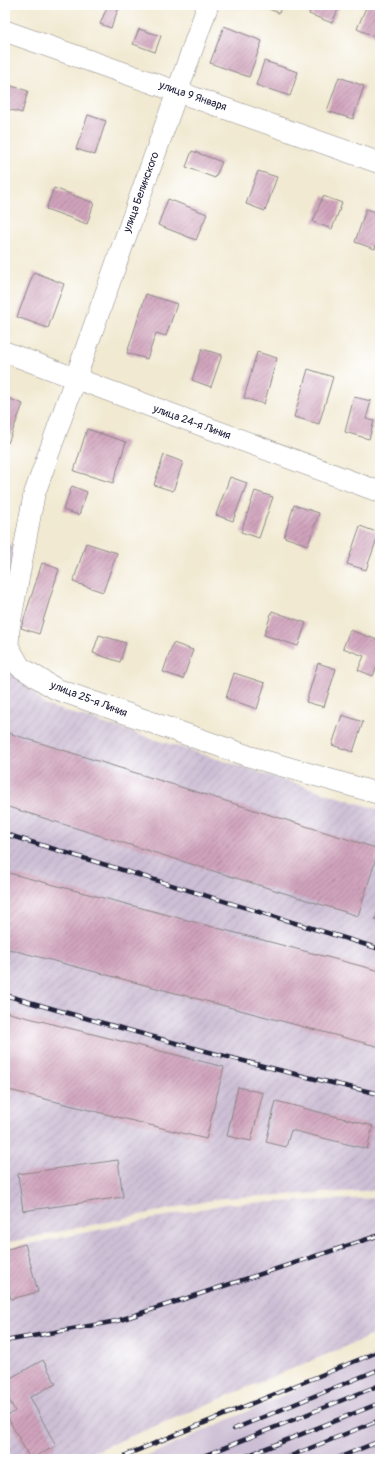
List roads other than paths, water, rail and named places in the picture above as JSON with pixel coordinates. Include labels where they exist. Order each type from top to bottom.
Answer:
[{"type":"street","name":"улица Белинского","points":[[75,378],[208,5]]},
{"type":"street","name":"улица 9 Января","points":[[5,31],[178,90],[380,163]]},
{"type":"street","name":"улица 24-я Линия","points":[[5,352],[380,492]]},
{"type":"street","name":"улица 25-я Линия","points":[[75,378],[34,495],[9,629],[8,646],[20,667],[56,689],[248,756],[380,794]]},
{"type":"railway","points":[[5,834],[380,949]]},
{"type":"railway","points":[[5,995],[192,1048],[380,1094]]},
{"type":"railway","points":[[5,1341],[117,1321],[380,1235]]},
{"type":"railway","points":[[126,1455],[380,1351]]},
{"type":"railway","points":[[234,1429],[380,1369]]},
{"type":"railway","points":[[196,1459],[380,1385]]},
{"type":"railway","points":[[239,1459],[380,1403]]},
{"type":"railway","points":[[283,1459],[380,1420]]},
{"type":"railway","points":[[335,1459],[380,1441]]}]
